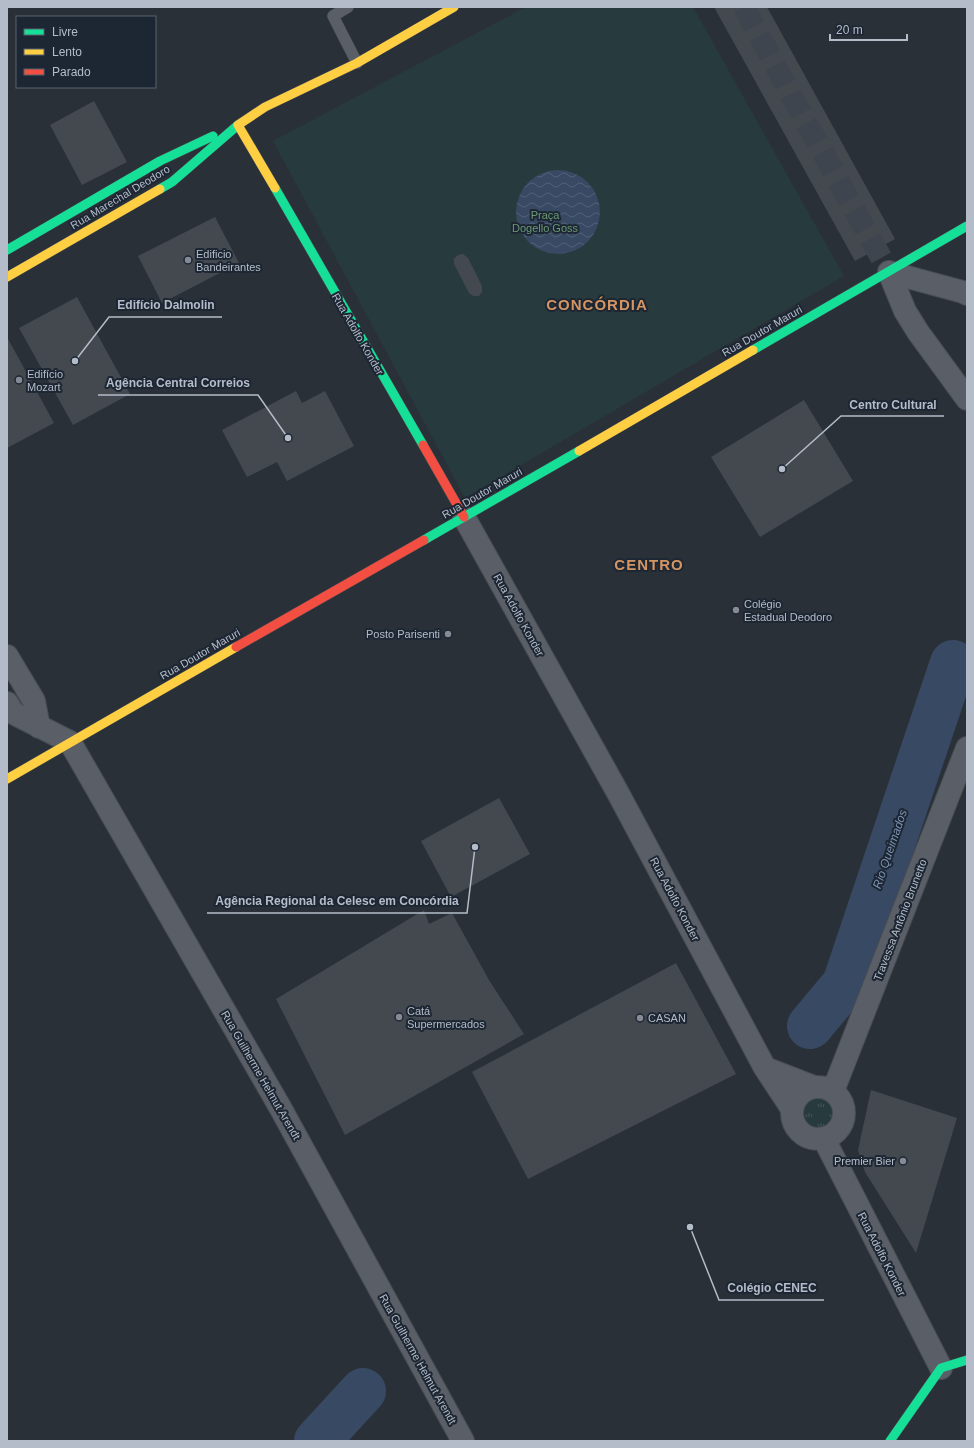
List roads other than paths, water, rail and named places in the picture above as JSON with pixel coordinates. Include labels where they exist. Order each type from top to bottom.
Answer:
[{"type":"main road","name":"Rua Marechal Deodoro","points":[[7,250],[160,161],[238,125],[265,108],[357,63],[454,7]]},
{"type":"main road","name":"Rua Marechal Deodoro","points":[[7,277],[172,182],[238,125]]},
{"type":"main road","name":"Rua Adolfo Konder","points":[[238,125],[464,517]]},
{"type":"main road","name":"Rua Doutor Maruri","points":[[7,779],[967,226]]},
{"type":"main road","points":[[890,1441],[940,1368],[967,1360]]},
{"type":"street","points":[[889,272],[967,294]]},
{"type":"street","points":[[889,272],[904,311],[967,399]]},
{"type":"street","name":"Rua Adolfo Konder","points":[[464,517],[618,793],[769,1073],[792,1109]]},
{"type":"street","points":[[7,656],[34,702],[39,727]]},
{"type":"street","points":[[7,703],[13,713],[70,742]]},
{"type":"street","name":"Rua Guilherme Helmut Arendt","points":[[70,742],[280,1109],[463,1441]]},
{"type":"street","name":"Travessa Antônio Brunetto","points":[[824,1089],[967,748]]},
{"type":"street","points":[[769,1073],[824,1089],[840,1098],[844,1105],[845,1114],[843,1123],[838,1131],[832,1136],[815,1140],[807,1137],[795,1126],[792,1118],[792,1109],[800,1094],[806,1090],[824,1089]]},
{"type":"street","name":"Rua Adolfo Konder","points":[[824,1139],[940,1368]]},
{"type":"lane","points":[[348,7],[332,16],[357,63]]},
{"type":"water","points":[[558,170],[574,173],[588,182],[597,196],[600,212],[597,228],[588,242],[574,251],[558,254],[542,251],[528,242],[519,228],[516,212],[519,196],[528,182],[542,173]]},
{"type":"waterway","name":"Rio Queimados","points":[[810,1026],[845,984],[953,663]]},
{"type":"waterway","name":"Rio Queimados","points":[[317,1441],[363,1391]]},
{"type":"tunnel","points":[[744,7],[889,272]]},
{"type":"place","name":"Edificio Bandeirantes","points":[[188,260]]},
{"type":"place","name":"Edifício Dalmolin","points":[[75,361]]},
{"type":"place","name":"Edifício Mozart","points":[[19,380]]},
{"type":"place","name":"Agência Central Correios","points":[[288,438]]},
{"type":"place","name":"Centro Cultural","points":[[782,469]]},
{"type":"place","name":"Colégio Estadual Deodoro","points":[[736,610]]},
{"type":"place","name":"Posto Parisenti","points":[[448,634]]},
{"type":"place","name":"Agência Regional da Celesc em Concórdia","points":[[475,847]]},
{"type":"place","name":"Catá Supermercados","points":[[399,1017]]},
{"type":"place","name":"CASAN","points":[[640,1018]]},
{"type":"place","name":"Premier Bier","points":[[903,1161]]},
{"type":"place","name":"Colégio CENEC","points":[[690,1227]]},
{"type":"district","name":"CONCÓRDIA","points":[[597,304]]},
{"type":"district","name":"CENTRO","points":[[649,564]]},
{"type":"park label","name":"Praça Dogello Goss","points":[[545,221]]}]
